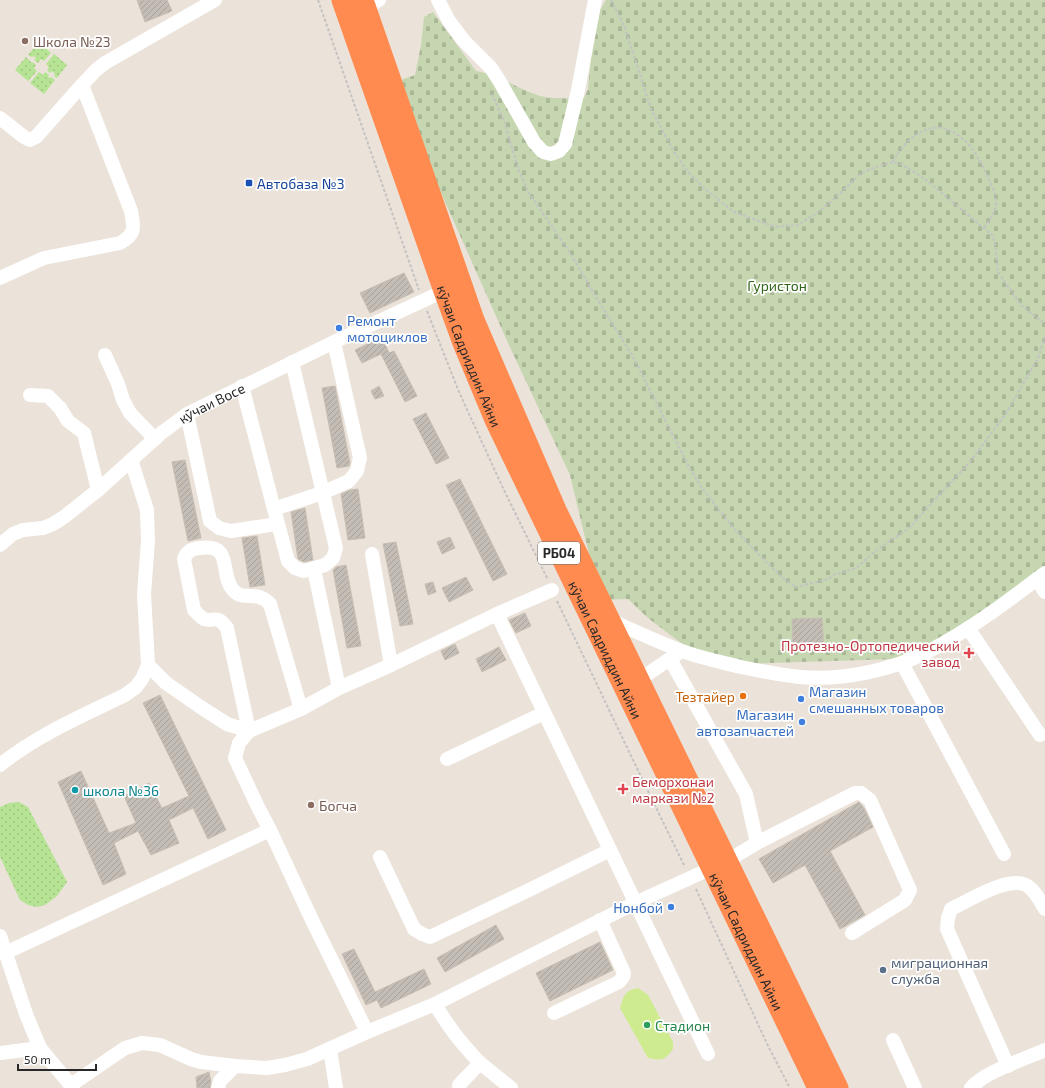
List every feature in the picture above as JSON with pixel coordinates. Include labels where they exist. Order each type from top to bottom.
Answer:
[{"type":"highway","name":"кӯчаи Садриддин Айни","points":[[342,0],[463,344],[506,445],[719,864],[838,1088]]},
{"type":"highway","name":"кӯчаи Садриддин Айни","points":[[369,2],[474,320],[556,510],[639,680],[818,1088]]},
{"type":"street","points":[[0,118],[24,137],[30,140],[36,137],[82,85],[105,63],[215,0]]},
{"type":"street","points":[[438,0],[464,41],[490,68],[500,82],[534,142],[543,152],[551,154],[559,151],[565,144],[578,90],[595,0]]},
{"type":"street","points":[[0,278],[44,258],[120,243],[128,238],[132,233],[134,225],[131,211],[82,85]]},
{"type":"street","name":"кӯчаи Восе","points":[[0,544],[13,534],[23,530],[43,528],[64,517],[98,490],[155,439],[187,414],[292,362],[444,291]]},
{"type":"street","points":[[274,509],[322,493],[349,481],[357,471],[360,458],[334,342]]},
{"type":"street","points":[[106,355],[123,400],[130,413],[155,439]]},
{"type":"street","points":[[242,386],[277,524],[288,560],[295,568],[304,571],[325,565],[333,558],[336,548],[292,362]]},
{"type":"street","points":[[30,395],[48,396],[60,408],[68,421],[84,433],[98,490]]},
{"type":"street","points":[[187,414],[210,521],[219,528],[231,532],[277,524]]},
{"type":"street","points":[[0,766],[45,734],[125,695],[136,687],[142,680],[148,665],[144,594],[148,541],[147,510],[131,460]]},
{"type":"street","points":[[249,731],[227,628],[223,622],[216,618],[205,620],[194,610],[184,559],[186,553],[191,549],[210,546],[217,549],[223,555],[230,585],[235,592],[244,596],[258,596],[265,598],[270,604],[301,708]]},
{"type":"street","points":[[372,554],[391,665]]},
{"type":"street","points":[[314,569],[339,688]]},
{"type":"street","points":[[610,620],[682,651],[763,672],[802,677],[854,675],[902,663],[928,651],[968,628],[1041,576],[1045,592]]},
{"type":"street","points":[[367,1032],[235,758],[239,743],[249,731],[301,708],[339,688],[391,665],[497,614],[552,590]]},
{"type":"street","points":[[497,614],[708,1054]]},
{"type":"street","points":[[968,628],[1040,735]]},
{"type":"street","points":[[639,680],[682,651]]},
{"type":"street","points":[[670,659],[746,794],[757,843]]},
{"type":"street","points":[[902,663],[1004,854]]},
{"type":"street","points":[[148,665],[166,683],[199,706],[228,724],[249,731]]},
{"type":"street","points":[[448,759],[544,713]]},
{"type":"street","points":[[0,936],[26,1014],[40,1048],[72,1087],[125,1048],[142,1043],[160,1045],[201,1062],[235,1066],[267,1068],[307,1059],[435,1004],[600,920],[719,864],[855,793],[861,793],[870,800],[910,890],[905,900],[852,933]]},
{"type":"street","points":[[6,953],[270,830]]},
{"type":"street","points":[[380,857],[414,930],[430,937],[610,850]]},
{"type":"street","points":[[1008,1066],[948,929],[948,918],[951,909],[984,893],[1016,882],[1026,885],[1034,892],[1045,909]]},
{"type":"street","points":[[554,1013],[619,982],[623,977],[624,973],[600,920]]},
{"type":"street","points":[[435,1004],[448,1027],[462,1044],[480,1063],[511,1088]]},
{"type":"street","points":[[893,1040],[915,1088]]},
{"type":"street","points":[[0,1053],[40,1048]]},
{"type":"street","points":[[330,1049],[336,1088]]},
{"type":"street","points":[[971,1088],[983,1078],[1045,1050]]},
{"type":"street","points":[[459,1088],[459,1085],[480,1063]]},
{"type":"street","points":[[218,1088],[220,1081],[235,1066]]},
{"type":"path","points":[[611,0],[625,28],[651,109],[674,152],[688,172],[705,190],[734,212],[776,227],[798,225],[816,214],[831,202],[860,174],[893,162],[903,165],[926,179],[992,235],[998,272],[1021,305],[1045,323]]},
{"type":"path","points":[[491,92],[505,124],[518,168],[529,193],[570,253],[631,353],[688,465],[701,487],[735,530],[784,579],[796,587],[829,579],[833,575],[856,568],[878,549],[908,528],[969,463],[1005,415],[1038,358],[1045,337]]},
{"type":"path","points":[[893,162],[902,147],[915,135],[927,130],[939,128],[949,130],[957,135],[970,145],[977,156],[988,176],[995,196],[995,208],[984,227]]},
{"type":"green space","name":"Гуристон","points":[[606,0],[1045,0],[1045,570],[926,658],[710,665],[648,618],[628,599],[600,600],[570,475],[508,343],[392,83],[415,75],[421,45],[424,17],[433,12],[476,71],[501,79],[540,96],[556,98],[584,98],[588,89],[595,18]]},
{"type":"green space","points":[[39,42],[51,53],[44,61],[41,59],[38,63],[34,60],[36,58],[28,55]]},
{"type":"green space","points":[[54,54],[67,65],[57,78],[54,76],[55,74],[52,71],[50,73],[47,70],[49,67],[46,64]]},
{"type":"green space","points":[[26,57],[36,65],[34,68],[37,71],[28,81],[15,70]]},
{"type":"green space","points":[[39,72],[43,75],[45,72],[49,75],[49,78],[51,77],[55,80],[44,94],[30,83]]},
{"type":"green space","points":[[19,802],[28,807],[67,882],[57,896],[45,905],[37,907],[28,905],[20,900],[0,857],[0,807],[9,803]]},
{"type":"green space","name":"Стадион","points":[[638,988],[648,995],[673,1042],[673,1049],[663,1059],[648,1058],[620,1008],[626,994],[630,990]]},
{"type":"building","points":[[137,0],[167,0],[172,11],[145,22]]},
{"type":"building","points":[[404,273],[414,292],[370,313],[360,293]]},
{"type":"building","points":[[382,337],[389,353],[394,351],[417,396],[405,402],[381,354],[362,363],[355,350]]},
{"type":"building","points":[[335,386],[350,463],[349,466],[337,468],[322,388]]},
{"type":"building","points":[[379,386],[384,396],[375,399],[371,391]]},
{"type":"building","points":[[426,413],[449,458],[436,464],[413,419]]},
{"type":"building","points":[[185,460],[201,538],[188,541],[172,462]]},
{"type":"building","points":[[460,479],[507,574],[493,581],[446,485]]},
{"type":"building","points":[[358,489],[365,538],[348,540],[341,494],[350,490]]},
{"type":"building","points":[[305,508],[313,560],[304,562],[298,559],[291,512]]},
{"type":"building","points":[[257,536],[265,585],[250,587],[242,538]]},
{"type":"building","points":[[450,537],[455,548],[442,554],[437,542]]},
{"type":"building","points":[[396,542],[413,624],[400,626],[383,544]]},
{"type":"building","points":[[346,565],[361,646],[347,648],[333,570],[336,567]]},
{"type":"building","points":[[466,577],[473,590],[449,602],[442,588]]},
{"type":"building","points":[[433,582],[436,592],[428,595],[425,584]]},
{"type":"building","points":[[525,613],[531,626],[516,633],[509,620]]},
{"type":"building","points":[[822,618],[824,649],[793,650],[792,619]]},
{"type":"building","points":[[455,644],[459,653],[445,660],[441,651]]},
{"type":"building","points":[[499,647],[506,660],[482,672],[476,659]]},
{"type":"building","name":"школа №36","points":[[160,695],[226,830],[208,839],[193,808],[169,820],[179,843],[151,855],[138,831],[114,843],[126,874],[103,885],[58,782],[81,771],[109,833],[136,823],[124,796],[149,783],[162,808],[189,796],[143,703]]},
{"type":"building","points":[[859,802],[864,808],[873,827],[830,851],[865,915],[840,929],[805,865],[773,883],[759,859]]},
{"type":"building","points":[[496,925],[504,939],[445,972],[437,958]]},
{"type":"building","points":[[600,942],[613,970],[550,1001],[536,973]]},
{"type":"building","points":[[354,949],[375,992],[424,969],[431,984],[381,1008],[377,1000],[366,1005],[342,954]]},
{"type":"building","points":[[209,1072],[211,1082],[210,1088],[197,1088],[196,1077]]},
{"type":"place","name":"Школа №23","points":[[25,41]]},
{"type":"place","name":"Автобаза №3","points":[[249,183]]},
{"type":"place","name":"Ремонт мотоциклов","points":[[339,328]]},
{"type":"place","name":"Протезно-Ортопедический завод","points":[[969,653]]},
{"type":"place","name":"Тезтайер","points":[[743,696]]},
{"type":"place","name":"Магазин смешанных товаров","points":[[801,699]]},
{"type":"place","name":"Магазин автозапчастей","points":[[802,722]]},
{"type":"place","name":"Беморхонаи маркази №2","points":[[623,789]]},
{"type":"place","name":"школа №36","points":[[75,790]]},
{"type":"place","name":"Богча","points":[[311,805]]},
{"type":"place","name":"Нонбой","points":[[671,907]]},
{"type":"place","name":"миграционная служба","points":[[883,970]]},
{"type":"place","name":"Стадион","points":[[647,1025]]}]
